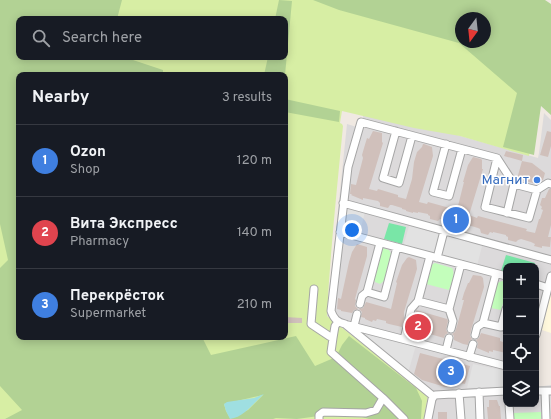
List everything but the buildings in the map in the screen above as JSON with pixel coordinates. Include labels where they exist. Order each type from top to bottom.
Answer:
[{"type":"street","points":[[503,365],[345,324],[338,322],[333,318],[331,311],[348,167],[361,122],[497,158],[514,184],[536,190],[548,183],[551,184]]},
{"type":"street","points":[[396,131],[383,178],[399,183],[412,136]]},
{"type":"street","points":[[446,144],[433,192],[449,196],[462,149]]},
{"type":"street","points":[[497,158],[485,207],[529,218],[536,190]]},
{"type":"street","points":[[507,213],[514,184]]},
{"type":"street","points":[[343,204],[551,260]]},
{"type":"street","points":[[409,318],[412,309],[418,301],[433,257],[444,231]]},
{"type":"street","points":[[340,232],[503,275]]},
{"type":"street","points":[[360,304],[362,296],[367,292],[380,243]]},
{"type":"street","points":[[367,292],[384,297],[397,248]]},
{"type":"street","points":[[451,329],[453,321],[449,309],[461,264]]},
{"type":"street","points":[[484,323],[496,274]]},
{"type":"street","points":[[539,323],[551,276]]},
{"type":"street","points":[[539,285],[548,288]]},
{"type":"street","points":[[314,288],[311,324],[333,338]]},
{"type":"street","points":[[418,301],[449,309]]},
{"type":"street","points":[[354,326],[357,314]]},
{"type":"street","points":[[338,322],[335,326],[331,352],[383,398],[404,419]]},
{"type":"street","points":[[475,335],[477,327],[484,323],[502,327],[503,322]]},
{"type":"street","points":[[345,324],[433,396]]},
{"type":"street","points":[[404,339],[407,327]]},
{"type":"street","points":[[446,350],[449,338]]},
{"type":"street","points":[[470,356],[473,344]]},
{"type":"street","points":[[433,396],[503,391]]},
{"type":"street","points":[[546,419],[548,391]]},
{"type":"street","points":[[479,392],[480,419]]},
{"type":"street","points":[[459,393],[461,419]]},
{"type":"street","points":[[428,419],[433,396]]},
{"type":"street","points":[[319,419],[319,415],[323,412],[366,413],[376,410],[383,398]]},
{"type":"street","points":[[509,407],[510,419]]},
{"type":"shaded area","points":[[365,109],[538,158],[544,113],[551,120],[551,291],[539,341],[539,263],[503,263],[503,407],[539,407],[539,387],[551,385],[551,419],[424,419],[428,395],[327,316],[347,124],[360,128]]},
{"type":"shaded area","points":[[342,206],[365,212],[359,235],[340,230]]},
{"type":"shaded area","points":[[409,226],[482,246],[477,266],[403,247]]},
{"type":"shaded area","points":[[551,291],[551,333],[542,330]]},
{"type":"shaded area","points":[[353,328],[416,345],[408,373]]},
{"type":"shaded area","points":[[473,364],[503,370],[503,387],[467,388]]},
{"type":"shaded area","points":[[477,396],[478,419],[462,419],[461,397]]},
{"type":"green space","points":[[0,0],[502,0],[549,46],[529,156],[460,136],[414,128],[342,111],[340,123],[343,126],[327,316],[428,395],[424,419],[0,419]]},
{"type":"green space","points":[[0,0],[122,0],[118,16],[16,16],[16,60],[133,60],[163,70],[163,72],[16,72],[16,340],[204,340],[211,355],[278,340],[288,340],[288,338],[296,336],[315,366],[336,357],[342,345],[349,336],[416,388],[422,401],[421,419],[369,419],[355,415],[333,414],[297,419],[5,419],[22,410],[0,386],[0,268],[8,260],[0,224]],"holes":[[[263,395],[248,410],[230,418],[224,404]]]},
{"type":"green space","points":[[279,0],[292,1],[288,43],[288,16],[276,16]]},
{"type":"green space","points":[[313,0],[545,0],[551,4],[551,115],[541,106],[534,155],[503,147],[517,93],[465,48],[491,48],[491,12],[455,12],[455,42],[339,10]]},
{"type":"green space","points":[[267,60],[286,60],[285,72],[265,72]]},
{"type":"green space","points":[[288,100],[340,111],[339,122],[288,113]]},
{"type":"green space","points":[[389,223],[406,227],[402,244],[384,239]]},
{"type":"green space","points":[[383,248],[389,250],[391,254],[384,281],[380,284],[375,282],[373,277],[381,250]]},
{"type":"green space","points":[[506,255],[535,263],[504,263]]},
{"type":"green space","points":[[435,263],[452,268],[453,276],[449,290],[426,284],[430,267]]},
{"type":"green space","points":[[503,282],[503,303],[501,310],[491,308],[497,283]]},
{"type":"green space","points":[[541,412],[541,419],[514,419],[514,413]]},
{"type":"water","points":[[264,394],[240,416],[230,419],[224,404],[227,402],[254,398]]},
{"type":"place","name":"Магнит","points":[[537,180]]},
{"type":"place","name":"Ozon","points":[[456,220]]},
{"type":"place","name":"Вита Экспресс","points":[[418,327]]},
{"type":"place","name":"Перекрёсток","points":[[451,372]]}]
